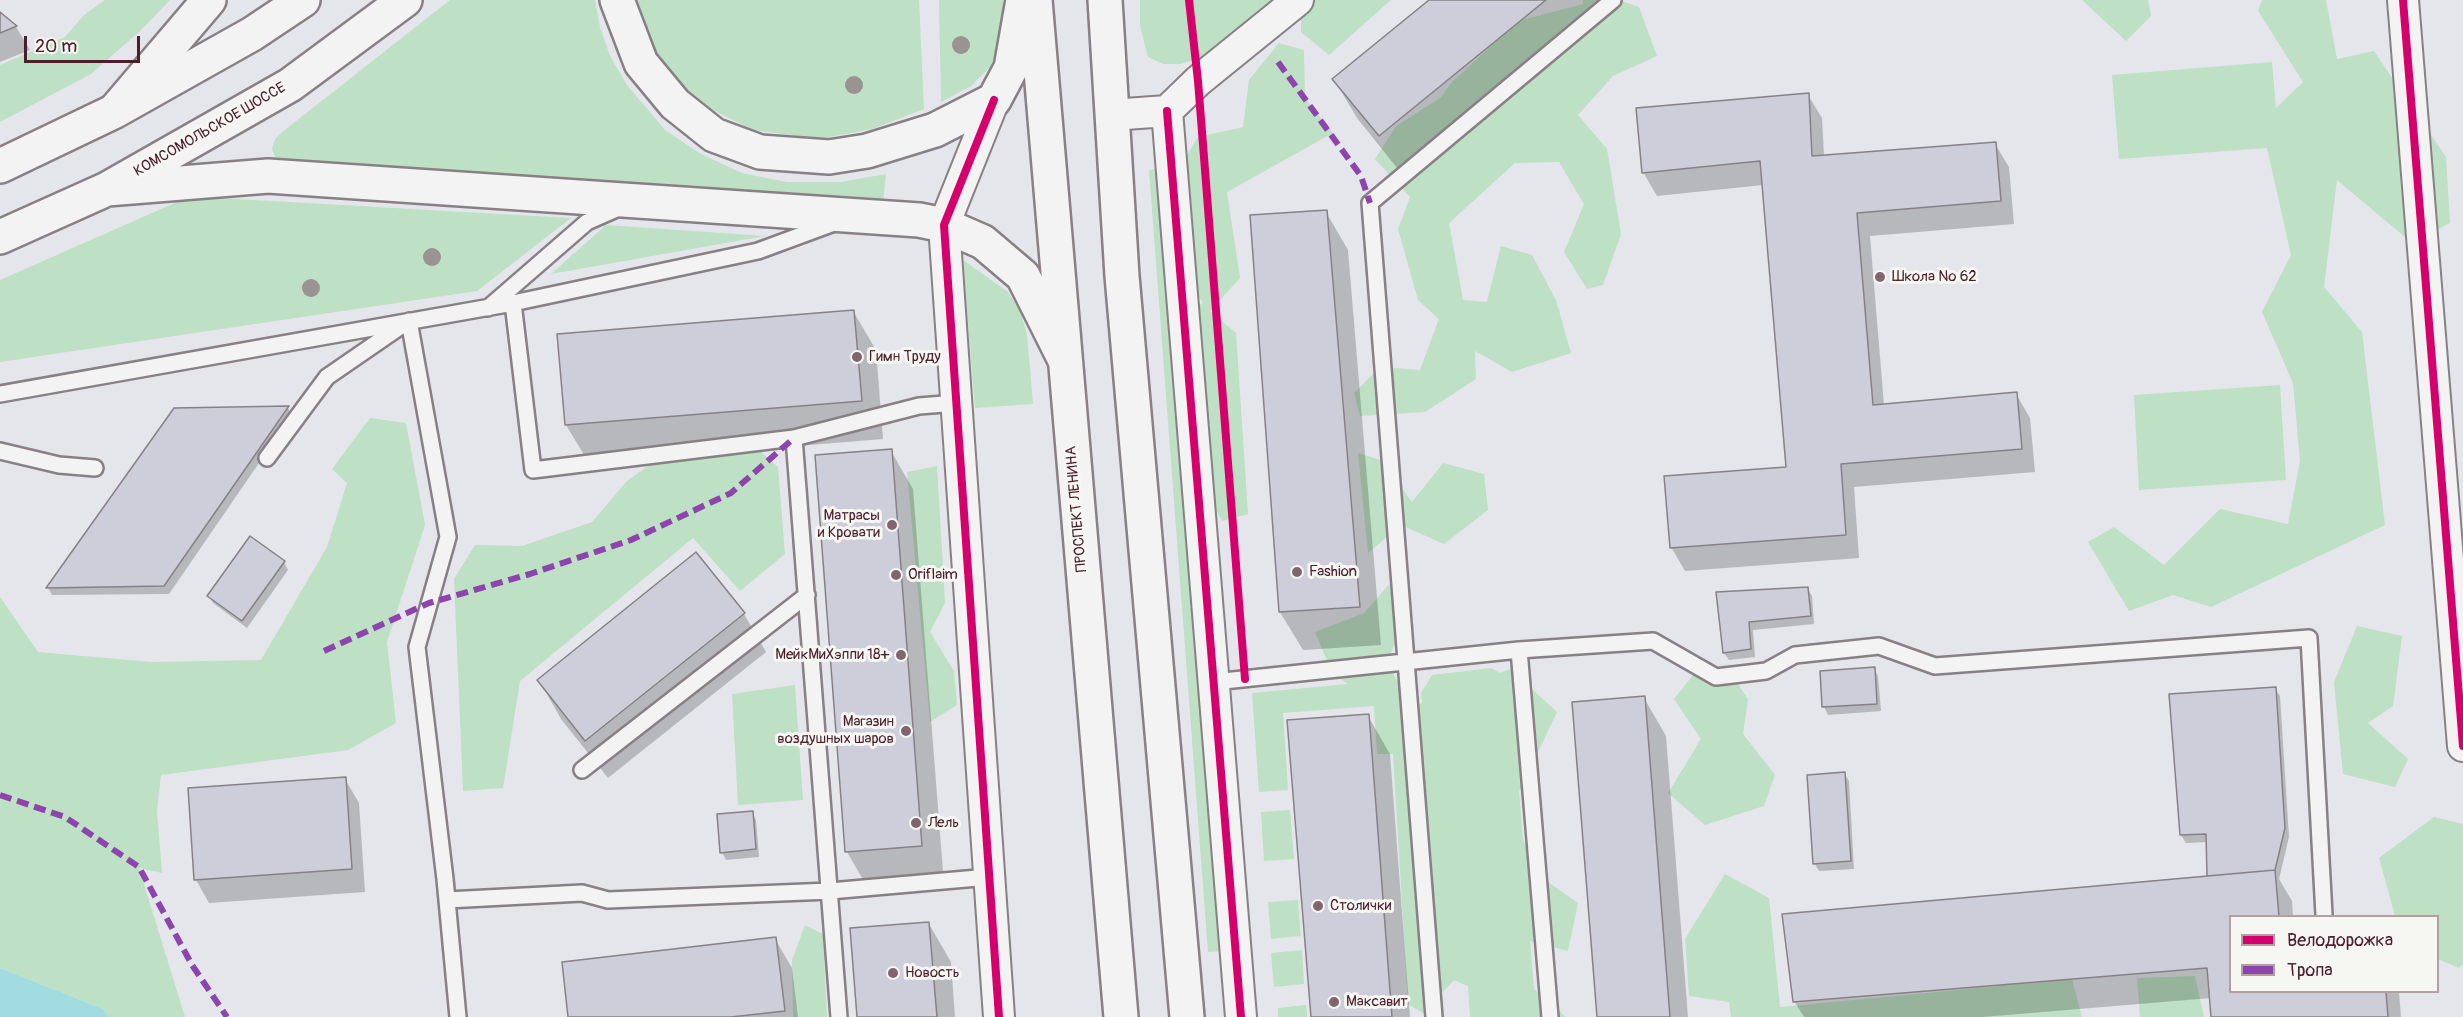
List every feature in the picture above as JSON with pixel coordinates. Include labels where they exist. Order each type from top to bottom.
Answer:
[{"type":"main road","points":[[115,111],[209,0]]},
{"type":"main road","points":[[0,166],[115,111],[252,34],[303,0]]},
{"type":"main road","name":"КОМСОМОЛЬСКОЕ ШОССЕ","points":[[0,237],[107,189],[290,85],[405,0]]},
{"type":"main road","points":[[617,0],[641,63],[675,104],[714,135],[760,152],[829,157],[867,151],[935,130],[994,100],[1011,68],[1023,0]]},
{"type":"main road","name":"ПРОСПЕКТ ЛЕНИНА","points":[[1035,0],[1121,1017]]},
{"type":"main road","points":[[1105,0],[1124,299],[1187,1017]]},
{"type":"main road","points":[[107,189],[268,176],[919,220],[944,225],[983,242],[1023,276],[1064,358]]},
{"type":"street","points":[[1111,115],[1167,111],[1198,81],[1298,0]]},
{"type":"street","points":[[2403,0],[2463,746]]},
{"type":"street","points":[[994,100],[944,225],[999,1017]]},
{"type":"street","points":[[1167,111],[1241,1017]]},
{"type":"lane","points":[[1434,1017],[1408,663],[1370,203],[1613,0]]},
{"type":"lane","points":[[488,308],[587,222],[633,201]]},
{"type":"lane","points":[[0,394],[513,303],[758,251],[852,216]]},
{"type":"lane","points":[[513,303],[533,470],[794,438],[919,406],[957,403]]},
{"type":"lane","points":[[267,458],[327,377],[409,321]]},
{"type":"lane","points":[[409,321],[448,537],[417,647],[447,900],[458,1017]]},
{"type":"lane","points":[[794,438],[839,1017]]},
{"type":"lane","points":[[0,451],[59,465],[95,468]]},
{"type":"lane","points":[[582,770],[807,595]]},
{"type":"lane","points":[[1214,682],[1519,650],[1653,641],[1716,677],[1766,671],[1795,655],[1879,646],[1935,666],[2309,638],[2324,915]]},
{"type":"lane","points":[[1519,650],[1551,1017]]},
{"type":"lane","points":[[447,900],[582,893],[608,900],[830,891],[989,877]]},
{"type":"green space","points":[[105,0],[170,0],[140,31],[91,74],[0,122],[0,65],[65,37],[84,15]]},
{"type":"green space","points":[[450,0],[595,0],[600,27],[610,56],[627,85],[665,130],[701,154],[742,173],[787,182],[841,182],[886,174],[883,202],[289,162],[276,159],[272,149],[275,139]]},
{"type":"green space","points":[[634,0],[919,0],[924,109],[872,129],[819,139],[753,130],[697,102],[662,63],[636,11]]},
{"type":"green space","points":[[939,0],[1003,0],[1004,12],[1001,44],[990,67],[971,86],[941,102]]},
{"type":"green space","points":[[1140,0],[1273,0],[1201,58],[1180,64],[1163,64],[1148,57],[1140,26]]},
{"type":"green space","points":[[1301,0],[1391,0],[1329,55],[1301,32]]},
{"type":"green space","points":[[1583,0],[1619,0],[1639,7],[1657,56],[1613,76],[1578,115],[1607,149],[1621,234],[1603,285],[1587,289],[1564,252],[1584,204],[1559,162],[1515,163],[1449,223],[1463,300],[1487,302],[1501,246],[1532,255],[1556,300],[1571,353],[1512,372],[1475,351],[1476,379],[1425,412],[1360,416],[1354,393],[1380,367],[1420,370],[1439,319],[1418,300],[1398,229],[1410,197],[1375,159],[1396,126],[1440,98],[1451,83],[1518,21],[1583,4]]},
{"type":"green space","points":[[2082,0],[2148,0],[2151,16],[2126,41]]},
{"type":"green space","points":[[2262,0],[2326,0],[2337,59],[2374,51],[2446,157],[2450,223],[2412,243],[2337,180],[2324,287],[2362,332],[2385,525],[2211,607],[2173,595],[2129,611],[2088,542],[2114,527],[2164,565],[2220,509],[2288,524],[2300,461],[2293,383],[2262,312],[2291,255],[2267,148],[2119,159],[2112,75],[2272,62],[2276,108],[2303,82],[2258,11]]},
{"type":"green space","points":[[1279,43],[1304,50],[1305,98],[1333,133],[1227,192],[1240,278],[1210,311],[1236,333],[1248,514],[1222,521],[1184,451],[1226,951],[1208,952],[1149,170],[1156,169],[1162,176],[1164,194],[1198,137],[1243,127],[1249,80]],"holes":[[[1183,273],[1203,303],[1176,317]]]},
{"type":"green space","points":[[218,198],[571,218],[477,291],[0,362],[0,280],[177,202]]},
{"type":"green space","points":[[606,225],[765,236],[551,274]]},
{"type":"green space","points":[[963,260],[1008,292],[1020,311],[1027,334],[1033,404],[975,408]]},
{"type":"green space","points":[[2280,385],[2286,480],[2139,490],[2134,395]]},
{"type":"green space","points":[[370,418],[406,423],[425,525],[387,642],[396,723],[348,750],[161,775],[157,811],[162,873],[139,868],[185,1017],[109,1017],[103,1009],[0,968],[0,597],[38,652],[152,662],[261,660],[327,547],[347,483],[332,469]]},
{"type":"green space","points":[[759,450],[778,467],[785,554],[740,591],[693,538],[520,681],[503,788],[463,791],[454,579],[475,545],[522,546],[592,522],[627,481],[655,461]]},
{"type":"green space","points":[[1358,453],[1381,460],[1412,502],[1443,463],[1484,474],[1488,510],[1444,544],[1401,525],[1368,553]]},
{"type":"green space","points":[[937,466],[945,603],[930,632],[954,671],[957,705],[930,722],[907,472]]},
{"type":"green space","points":[[1392,581],[1405,620],[1387,662],[1411,707],[1422,703],[1421,693],[1432,675],[1491,668],[1500,673],[1510,669],[1557,712],[1519,792],[1523,838],[1531,870],[1578,903],[1568,951],[1530,941],[1534,989],[1566,1017],[1470,1017],[1468,986],[1454,980],[1423,1013],[1408,1004],[1393,754],[1377,754],[1374,706],[1283,713],[1288,790],[1259,792],[1252,693],[1348,684],[1332,673],[1315,632],[1364,613]]},
{"type":"green space","points":[[2357,626],[2402,636],[2393,706],[2368,723],[2408,759],[2395,787],[2343,774],[2334,682]]},
{"type":"green space","points":[[1725,665],[1748,699],[1743,734],[1775,775],[1764,806],[1705,825],[1668,793],[1701,739],[1674,699],[1697,670]]},
{"type":"green space","points":[[795,685],[803,800],[738,805],[732,694]]},
{"type":"green space","points":[[1290,810],[1294,859],[1264,861],[1261,812]]},
{"type":"green space","points":[[2434,817],[2463,824],[2463,964],[2459,968],[2439,959],[2439,915],[2395,915],[2379,858]]},
{"type":"green space","points":[[1725,874],[1769,898],[1780,1007],[2072,979],[2082,1017],[1731,1017],[1729,1002],[1689,996],[1685,939]]},
{"type":"green space","points":[[1298,900],[1301,936],[1271,939],[1268,902]]},
{"type":"green space","points":[[805,925],[823,934],[827,1017],[793,1017],[792,960]]},
{"type":"green space","points":[[1302,950],[1304,984],[1274,987],[1271,953]]},
{"type":"green space","points":[[2195,976],[2204,1017],[2140,1017],[2137,978]]},
{"type":"green space","points":[[1306,1005],[1307,1017],[1278,1017],[1278,1008]]},
{"type":"water","points":[[0,968],[103,1009],[109,1017],[0,1017]]},
{"type":"building","points":[[1429,0],[1546,0],[1379,136],[1332,79]]},
{"type":"building","points":[[0,12],[17,26],[0,33]]},
{"type":"building","points":[[1809,93],[1812,156],[1996,142],[2001,201],[1857,213],[1873,405],[2017,392],[2022,449],[1841,464],[1846,535],[1670,548],[1664,476],[1786,467],[1760,161],[1642,173],[1636,108]]},
{"type":"building","points":[[1327,210],[1360,607],[1279,612],[1250,215]]},
{"type":"building","points":[[854,310],[862,401],[565,425],[557,334]]},
{"type":"building","points":[[289,406],[164,586],[46,588],[174,408]]},
{"type":"building","points":[[892,449],[922,846],[845,852],[815,455]]},
{"type":"building","points":[[250,536],[285,561],[242,621],[207,596]]},
{"type":"building","points":[[696,552],[745,613],[585,741],[537,680]]},
{"type":"building","points":[[1808,587],[1811,616],[1749,622],[1751,649],[1723,653],[1716,592]]},
{"type":"building","points":[[1875,667],[1877,704],[1822,707],[1820,671]]},
{"type":"building","points":[[2276,687],[2285,828],[2275,870],[2207,876],[2206,834],[2180,835],[2169,694]]},
{"type":"building","points":[[1645,696],[1670,1017],[1597,1017],[1572,702]]},
{"type":"building","points":[[1369,714],[1392,1017],[1311,1017],[1287,720]]},
{"type":"building","points":[[1845,772],[1851,861],[1813,864],[1807,775]]},
{"type":"building","points":[[346,777],[352,869],[194,880],[188,788]]},
{"type":"building","points":[[753,811],[756,849],[720,853],[717,814]]},
{"type":"building","points":[[2275,870],[2279,915],[2229,915],[2229,993],[2386,993],[2388,1017],[2211,1017],[2207,968],[1793,1002],[1782,914]]},
{"type":"building","name":"Новость","points":[[929,922],[937,1017],[857,1017],[850,928]]},
{"type":"building","points":[[776,937],[785,1011],[731,1017],[568,1017],[562,962]]},
{"type":"marked path","points":[[1278,62],[1361,176],[1370,203]]},
{"type":"marked path","points":[[324,651],[429,603],[530,574],[631,540],[731,493],[794,438]]},
{"type":"marked path","points":[[0,795],[65,817],[139,867],[192,965],[227,1017]]},
{"type":"cycle path","points":[[1189,0],[1198,81],[1245,679]]},
{"type":"cycle path","points":[[2403,0],[2463,746]]},
{"type":"cycle path","points":[[994,100],[944,225],[999,1017]]},
{"type":"cycle path","points":[[1167,111],[1241,1017]]},
{"type":"place","name":"Школа № 62","points":[[1880,277]]},
{"type":"place","name":"Гимн Труду","points":[[857,357]]},
{"type":"place","name":"Матрасы и Кровати","points":[[892,525]]},
{"type":"place","name":"Fashion","points":[[1297,572]]},
{"type":"place","name":"Oriflaim","points":[[896,575]]},
{"type":"place","name":"МейкМиХэппи 18+","points":[[901,655]]},
{"type":"place","name":"Магазин воздушных шаров","points":[[906,731]]},
{"type":"place","name":"Лель","points":[[916,823]]},
{"type":"place","name":"Столички","points":[[1318,906]]},
{"type":"place","name":"Новость","points":[[893,973]]},
{"type":"place","name":"Максавит","points":[[1334,1002]]}]
